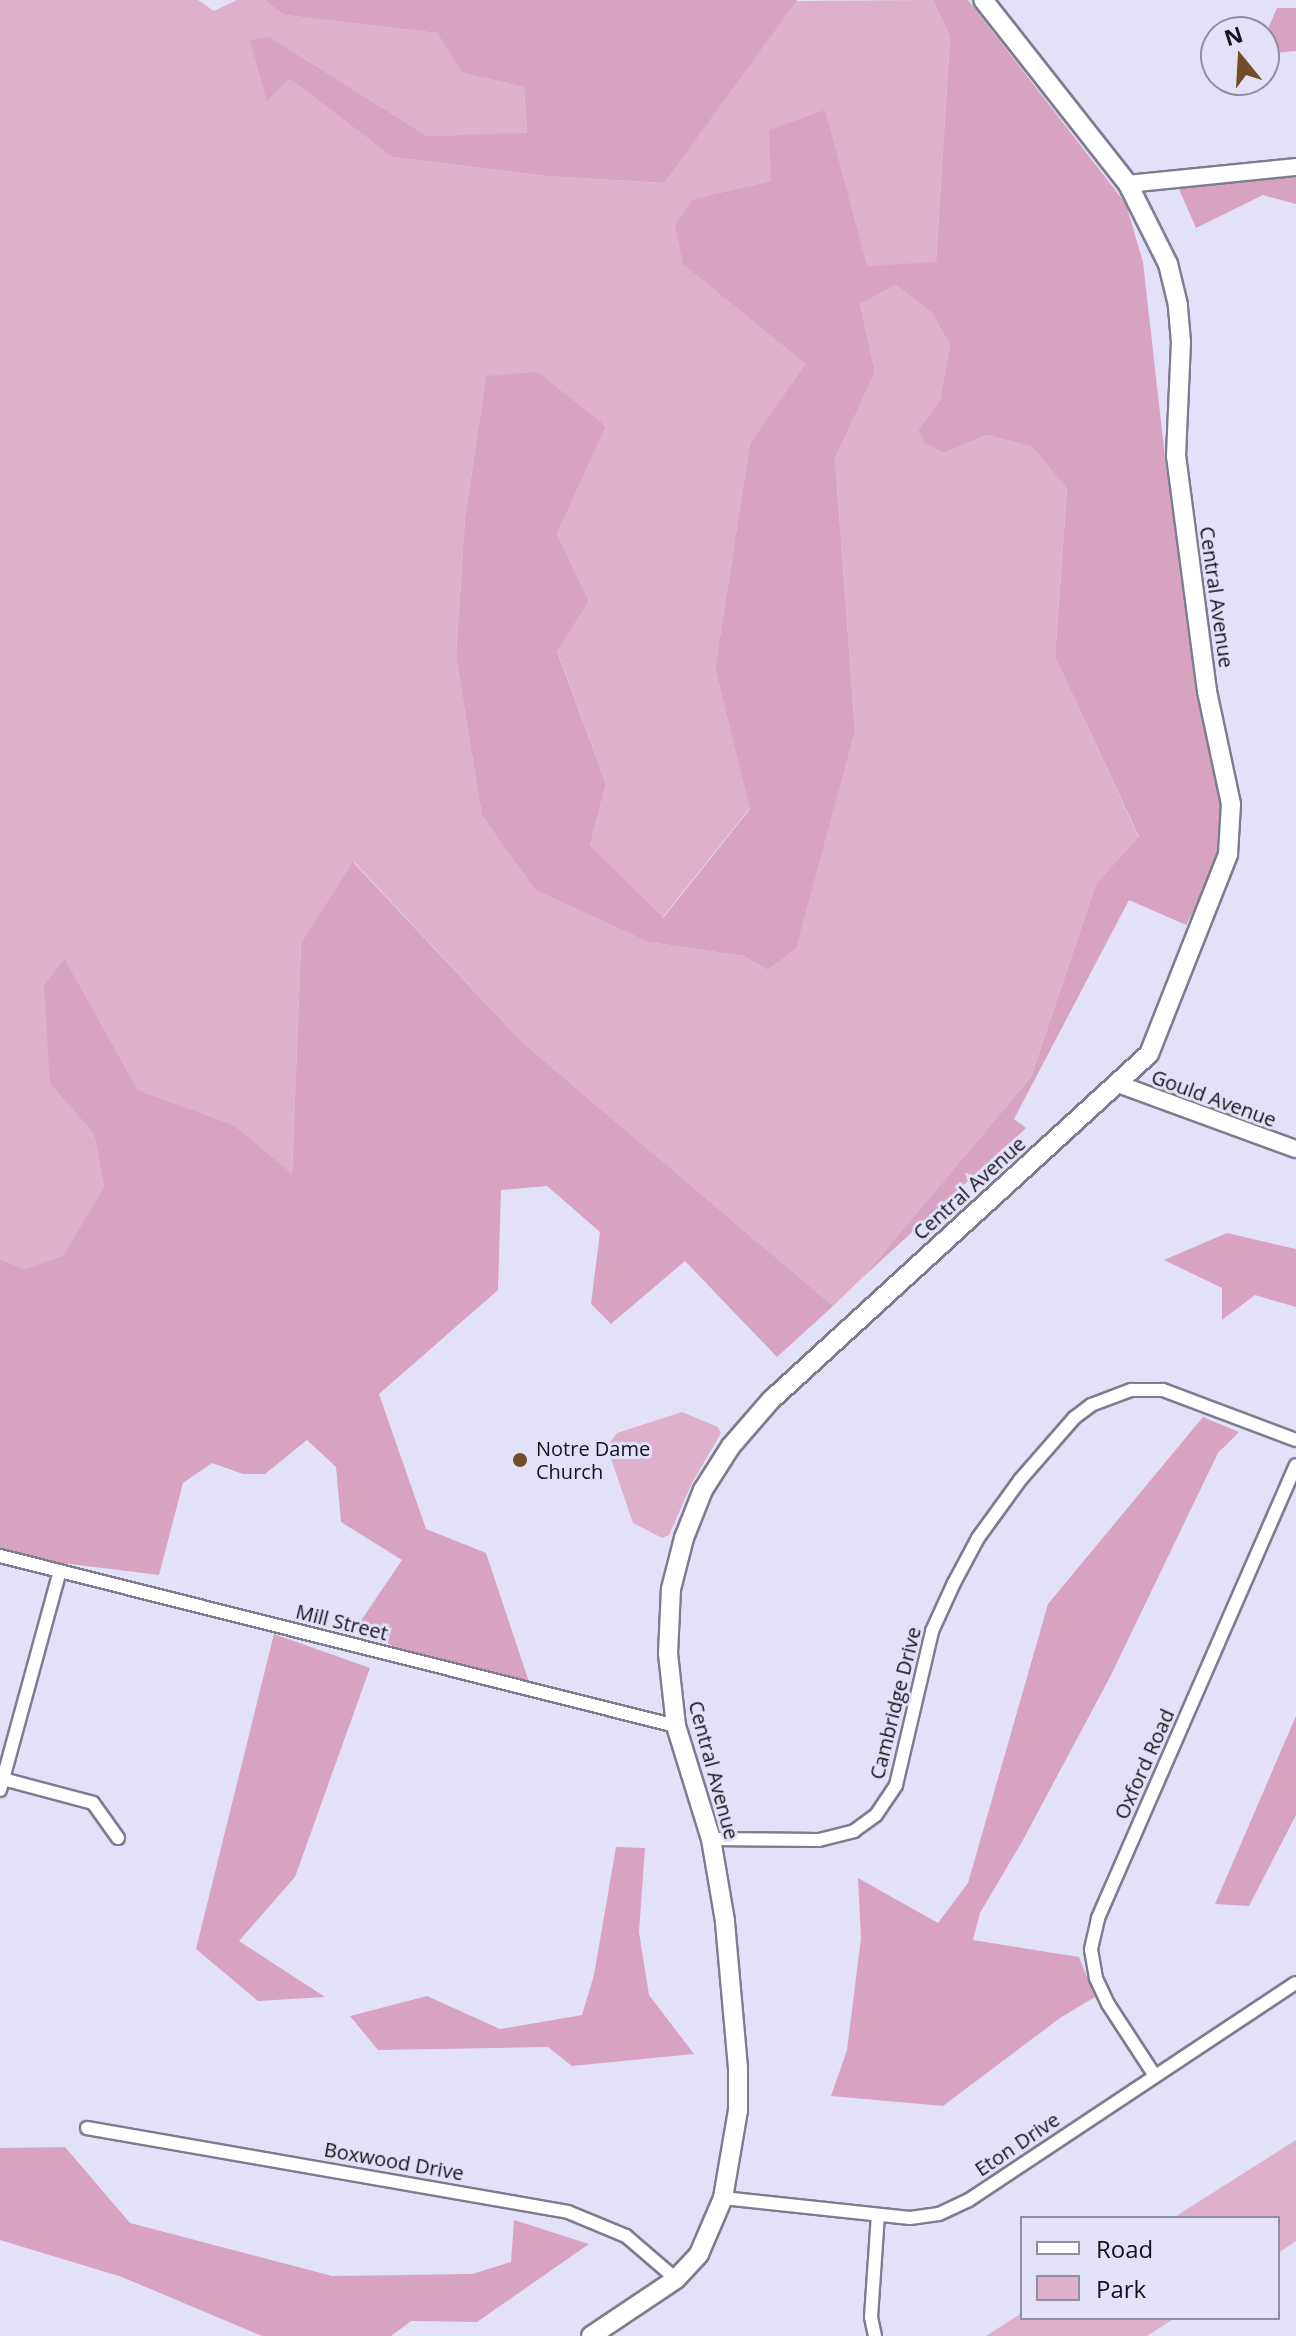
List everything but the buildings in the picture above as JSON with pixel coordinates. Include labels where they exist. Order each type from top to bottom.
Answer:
[{"type":"main road","name":"Central Avenue","points":[[591,2336],[676,2279],[699,2254],[723,2198],[738,2110],[738,2068],[728,1946],[711,1839],[676,1726],[668,1654],[671,1589],[684,1538],[703,1490],[731,1446],[771,1400],[1149,1054],[1228,854],[1231,816],[1207,691],[1176,456],[1181,342],[1178,305],[1160,242],[1128,184],[983,0]]},
{"type":"street","points":[[1128,184],[1296,167]]},
{"type":"street","name":"Gould Avenue","points":[[1118,1084],[1296,1149]]},
{"type":"street","name":"Cambridge Drive","points":[[711,1839],[819,1840],[854,1831],[876,1815],[896,1785],[932,1631],[954,1583],[978,1538],[1020,1480],[1074,1418],[1091,1405],[1131,1390],[1163,1390],[1296,1440]]},
{"type":"street","name":"Oxford Road","points":[[1155,2076],[1108,2004],[1096,1978],[1091,1949],[1098,1918],[1296,1465]]},
{"type":"street","name":"Mill Street","points":[[0,1556],[676,1726]]},
{"type":"street","points":[[60,1571],[2,1784],[93,1803],[118,1838]]},
{"type":"street","name":"Eton Drive","points":[[723,2198],[910,2218],[939,2214],[969,2200],[1296,1983]]},
{"type":"street","name":"Boxwood Drive","points":[[87,2128],[568,2212],[626,2236],[676,2279]]},
{"type":"street","points":[[875,2336],[871,2317],[878,2215]]},
{"type":"green space","points":[[0,0],[198,0],[214,11],[237,0],[264,0],[286,15],[437,33],[462,73],[524,87],[527,134],[427,136],[270,37],[268,101],[290,79],[392,157],[546,176],[663,183],[795,1],[933,0],[950,37],[936,263],[867,266],[771,181],[693,199],[684,264],[807,364],[750,443],[715,669],[750,808],[662,918],[590,845],[606,784],[557,650],[589,601],[557,534],[606,425],[486,376],[465,518],[456,657],[482,816],[535,890],[648,942],[744,956],[767,970],[855,730],[835,459],[875,372],[860,304],[896,285],[931,312],[950,345],[940,400],[918,430],[944,453],[987,435],[1034,447],[1067,489],[1055,657],[1139,838],[1096,884],[1031,1077],[862,1278],[833,1306],[523,1043],[354,862],[301,943],[292,1175],[234,1125],[138,1090],[65,959],[50,1084],[94,1134],[104,1187],[63,1257],[25,1269],[0,1259]]},
{"type":"green space","points":[[682,1412],[718,1427],[721,1433],[692,1483],[669,1535],[662,1538],[633,1523],[607,1447],[617,1433]]},
{"type":"green space","points":[[1296,2140],[1296,2241],[1280,2252],[1280,2216],[1176,2216]]},
{"type":"green space","points":[[1020,2314],[1020,2320],[1172,2320],[1147,2336],[986,2336]]},
{"type":"shaded area","points":[[264,0],[797,0],[664,183],[546,176],[392,157],[290,79],[267,102],[250,40],[270,37],[427,136],[527,133],[524,87],[462,73],[437,33],[285,15]]},
{"type":"shaded area","points":[[933,0],[968,0],[1126,204],[1143,262],[1166,466],[1221,813],[1218,863],[1186,925],[1129,900],[1014,1119],[1026,1128],[862,1278],[1031,1077],[1096,884],[1139,837],[1055,657],[1067,489],[1033,447],[987,435],[944,453],[925,443],[918,430],[940,400],[950,345],[931,312],[896,285],[860,304],[875,372],[835,459],[855,730],[796,948],[767,970],[744,956],[648,942],[535,890],[482,816],[456,657],[465,518],[486,376],[537,372],[606,426],[557,534],[589,601],[557,651],[606,784],[590,845],[663,918],[750,809],[715,669],[750,443],[806,364],[683,264],[675,225],[693,199],[771,181],[769,130],[825,110],[867,266],[936,262],[950,37]]},
{"type":"shaded area","points":[[1277,8],[1296,8],[1296,51],[1280,52],[1280,16],[1274,16]]},
{"type":"shaded area","points":[[1296,177],[1296,204],[1263,195],[1196,228],[1178,187]]},
{"type":"shaded area","points":[[353,862],[523,1043],[833,1306],[777,1357],[685,1261],[611,1324],[591,1304],[600,1232],[547,1186],[501,1190],[498,1290],[379,1394],[426,1529],[486,1553],[529,1682],[394,1647],[358,1625],[402,1560],[341,1522],[336,1467],[307,1440],[265,1474],[243,1474],[212,1463],[183,1483],[159,1575],[38,1560],[0,1550],[0,1259],[25,1269],[63,1256],[104,1187],[94,1134],[50,1084],[44,985],[65,959],[138,1090],[234,1125],[292,1174],[301,943]]},
{"type":"shaded area","points":[[1227,1233],[1296,1249],[1296,1307],[1255,1295],[1222,1320],[1222,1288],[1164,1260]]},
{"type":"shaded area","points":[[1203,1417],[1239,1432],[1218,1453],[1110,1677],[1023,1840],[980,1913],[973,1940],[1079,1957],[1095,1997],[1060,2018],[943,2106],[831,2096],[847,2050],[861,1938],[858,1878],[938,1923],[968,1883],[1048,1604]]},
{"type":"shaded area","points":[[274,1634],[370,1668],[295,1877],[239,1941],[325,1997],[258,2001],[196,1949]]},
{"type":"shaded area","points":[[1296,1716],[1296,1815],[1249,1906],[1215,1904]]},
{"type":"shaded area","points":[[616,1847],[645,1848],[639,1932],[649,1995],[694,2054],[572,2066],[548,2047],[378,2050],[350,2016],[427,1996],[500,2029],[582,2015],[594,1975]]},
{"type":"shaded area","points":[[65,2147],[130,2223],[332,2276],[472,2274],[511,2262],[514,2220],[589,2244],[477,2322],[411,2321],[391,2336],[262,2336],[122,2277],[0,2240],[0,2148]]},
{"type":"place","name":"Notre Dame Church","points":[[520,1460]]}]
